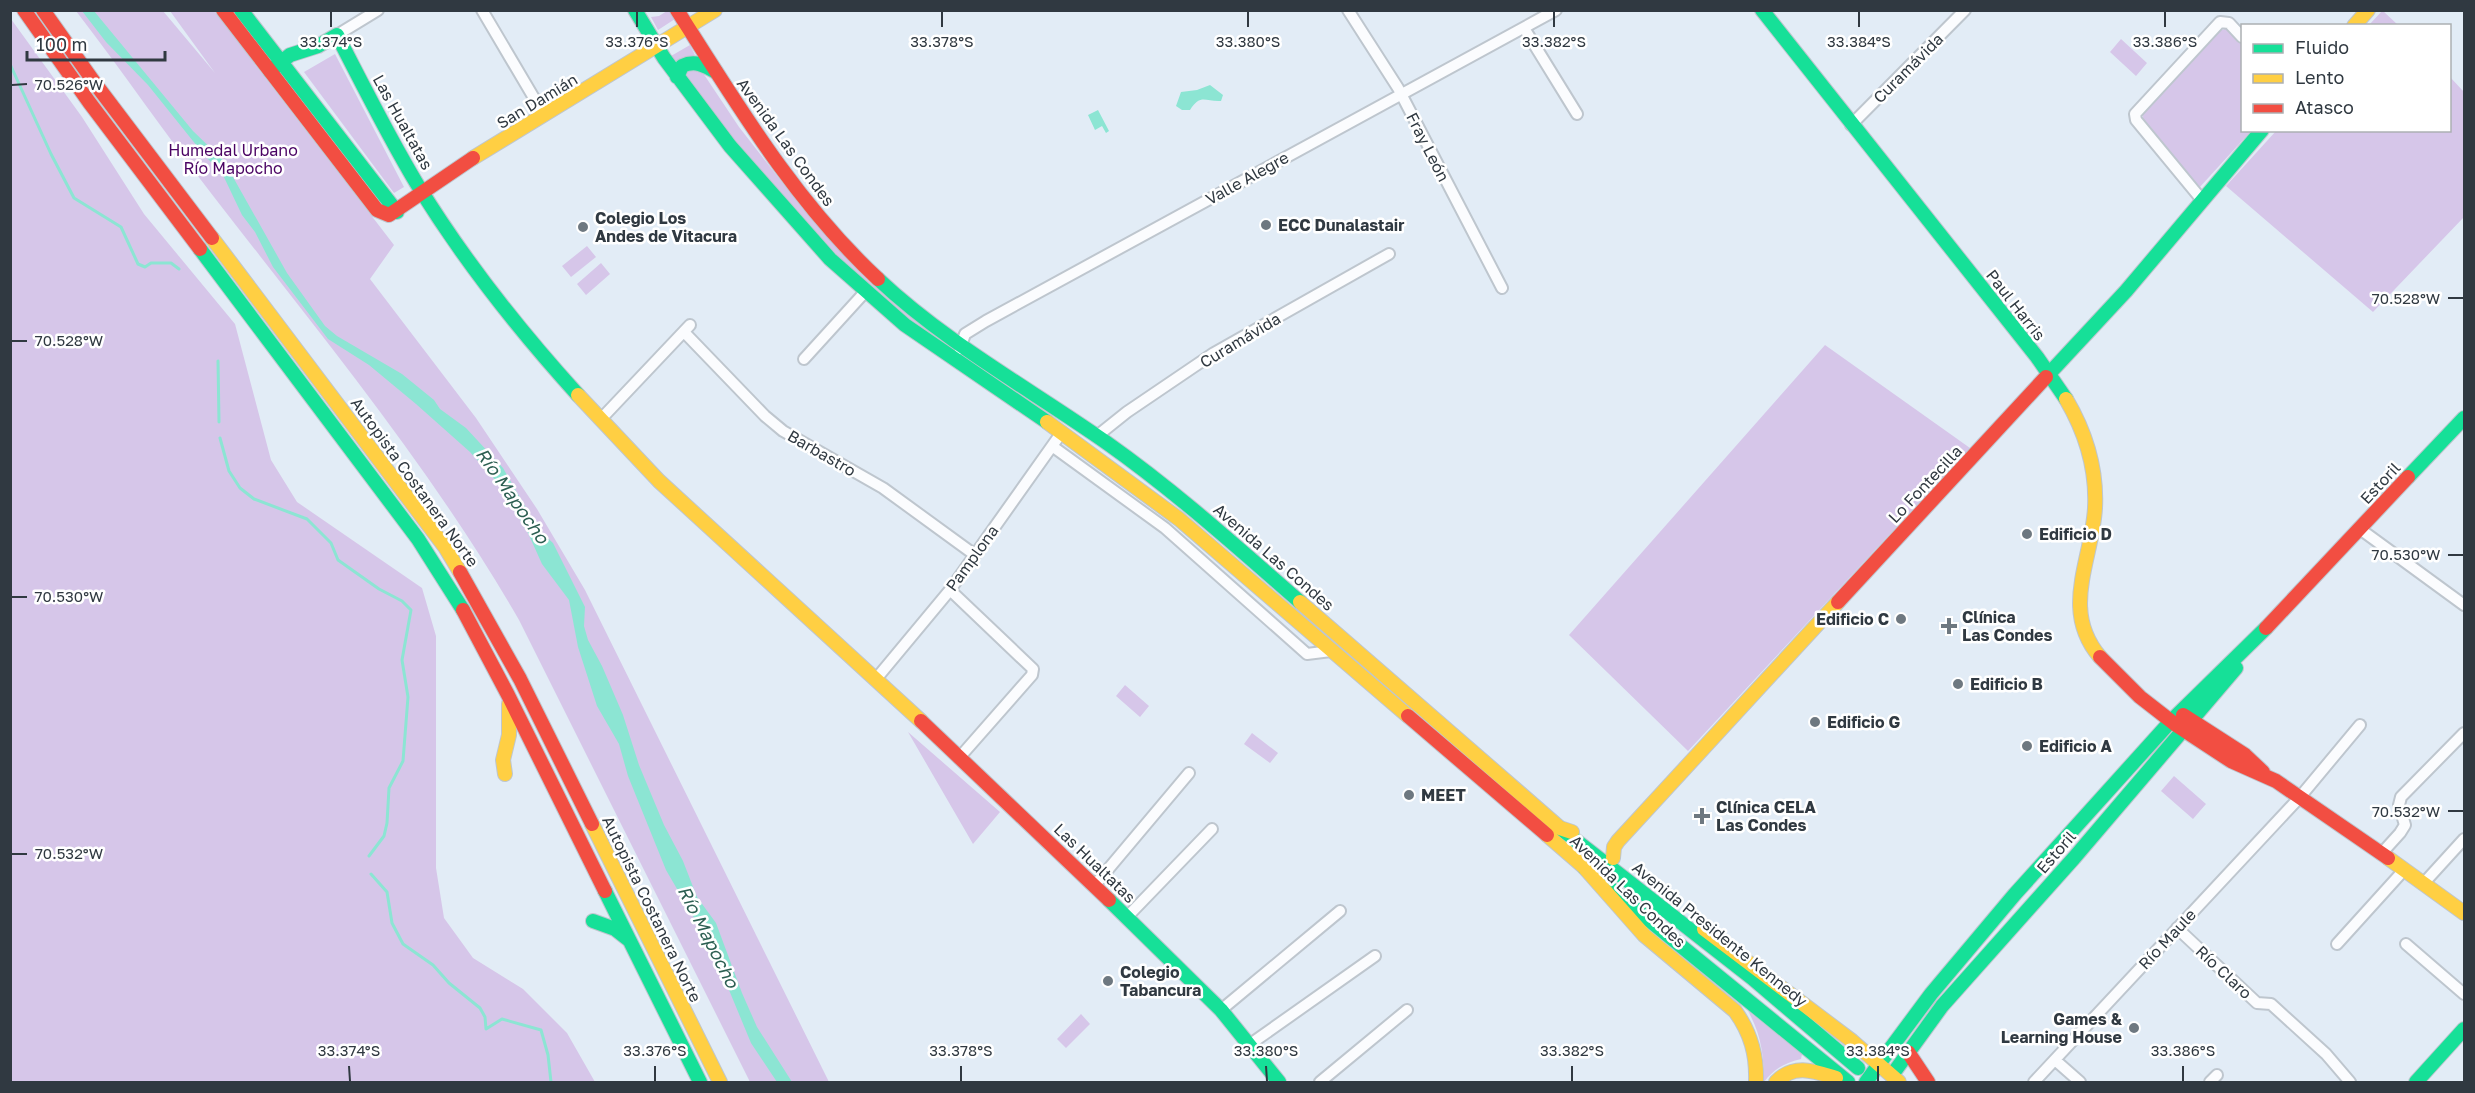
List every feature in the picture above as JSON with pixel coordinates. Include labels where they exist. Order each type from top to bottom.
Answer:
[{"type":"main road","name":"Autopista Costanera Norte","points":[[24,10],[90,102],[418,539],[464,612],[508,695],[700,1083]]},
{"type":"main road","name":"Autopista Costanera Norte","points":[[43,10],[94,82],[421,513],[462,575],[520,680],[720,1083]]},
{"type":"main road","points":[[223,10],[278,71],[397,212],[389,215],[377,210],[278,71],[241,10]]},
{"type":"main road","name":"Avenida Las Condes","points":[[635,10],[677,77],[716,128],[830,259],[905,325],[1084,447],[1179,519],[1584,867],[1644,935],[1735,1011],[1745,1025],[1751,1041],[1756,1066],[1755,1083]]},
{"type":"main road","name":"Avenida Las Condes","points":[[677,10],[716,72],[799,193],[841,242],[892,291],[961,344],[1097,436],[1190,505],[1560,828],[1578,834],[1613,858],[1879,1064],[1892,1080]]},
{"type":"main road","name":"San Damián","points":[[397,212],[441,178],[715,10]]},
{"type":"main road","name":"Paul Harris","points":[[1762,10],[1851,125],[1957,255],[2049,375],[2078,421],[2092,461],[2095,485],[2094,521],[2080,580],[2078,602],[2082,626],[2088,641],[2134,691],[2181,721],[2232,762],[2265,774],[2300,796],[2464,913]]},
{"type":"main road","points":[[2356,24],[2368,10]]},
{"type":"main road","points":[[278,71],[337,35]]},
{"type":"main road","name":"Las Hualtatas","points":[[337,35],[423,194],[467,259],[507,312],[601,419],[659,481],[876,679],[1094,885],[1221,1010],[1279,1083]]},
{"type":"main road","points":[[677,77],[682,66],[691,62],[702,64],[716,72]]},
{"type":"main road","name":"Lo Fontecilla","points":[[1613,858],[1614,847],[1618,841],[2126,291],[2260,132]]},
{"type":"main road","name":"Estoril","points":[[1866,1083],[1931,992],[2068,835],[2181,721],[2229,678],[2242,661],[2245,650],[2464,418]]},
{"type":"main road","points":[[1084,447],[1104,454],[1121,453]]},
{"type":"main road","points":[[504,774],[503,760],[510,729],[508,695]]},
{"type":"main road","name":"Estoril","points":[[1892,1080],[1908,1052],[1942,1006],[2074,858],[2181,721]]},
{"type":"main road","name":"Avenida Presidente Kennedy","points":[[1560,828],[1752,978],[1858,1068]]},
{"type":"main road","name":"Avenida Presidente Kennedy","points":[[1584,867],[1848,1083]]},
{"type":"main road","points":[[593,921],[615,929],[631,942]]},
{"type":"main road","points":[[2415,1083],[2464,1029]]},
{"type":"main road","points":[[1908,1052],[1928,1083]]},
{"type":"main road","points":[[1776,1083],[1785,1073],[1801,1069],[1848,1083]]},
{"type":"street","points":[[337,35],[378,10]]},
{"type":"street","points":[[482,10],[544,116]]},
{"type":"street","name":"Fray León","points":[[1348,10],[1401,94],[1502,288]]},
{"type":"street","name":"Valle Alegre","points":[[961,344],[965,334],[986,321],[1556,10]]},
{"type":"street","name":"Curamávida","points":[[1851,125],[1965,10]]},
{"type":"street","points":[[2202,200],[2136,120],[2135,114],[2220,22],[2229,23],[2241,37]]},
{"type":"street","points":[[1524,28],[1577,114]]},
{"type":"street","name":"Curamávida","points":[[1097,436],[1127,412],[1214,353],[1389,254]]},
{"type":"street","points":[[804,359],[865,292]]},
{"type":"street","name":"Barbastro","points":[[601,419],[687,328],[765,416],[783,431],[883,488],[975,555]]},
{"type":"street","points":[[958,362],[961,344]]},
{"type":"street","name":"Pamplona","points":[[876,679],[950,590],[1062,432]]},
{"type":"street","points":[[1052,446],[1166,528],[1307,654],[1331,651]]},
{"type":"street","points":[[2360,528],[2464,605]]},
{"type":"street","points":[[950,590],[1033,669],[1032,675],[959,758]]},
{"type":"street","name":"Río Maule","points":[[2034,1083],[2300,796],[2360,725]]},
{"type":"street","points":[[2381,854],[2405,825],[2399,805],[2402,797],[2464,733]]},
{"type":"street","points":[[1094,885],[1190,773]]},
{"type":"street","points":[[1126,917],[1212,829]]},
{"type":"street","points":[[2423,884],[2464,839]]},
{"type":"street","points":[[2337,944],[2404,870]]},
{"type":"street","points":[[1221,1010],[1340,911]]},
{"type":"street","name":"Río Claro","points":[[2177,928],[2259,1004],[2271,1004],[2326,1054],[2350,1083]]},
{"type":"street","points":[[2406,944],[2464,993]]},
{"type":"street","points":[[1249,1045],[1375,956]]},
{"type":"street","points":[[1320,1083],[1407,1010]]},
{"type":"street","points":[[2055,1060],[2080,1083]]},
{"type":"green space","name":"Humedal Urbano Río Mapocho","points":[[76,11],[163,11],[215,73],[170,11],[214,11],[394,245],[370,279],[476,418],[537,509],[585,590],[829,1082],[750,1082],[519,620],[485,564],[450,509],[374,403],[196,174]]},
{"type":"green space","points":[[670,11],[675,19],[658,30],[651,17],[659,16]]},
{"type":"green space","points":[[2383,11],[2397,24],[2370,24]]},
{"type":"green space","points":[[11,19],[82,117],[144,214],[235,324],[271,460],[297,502],[422,588],[436,636],[436,868],[444,918],[473,958],[523,989],[567,1033],[595,1082],[11,1082]]},
{"type":"green space","points":[[2231,30],[2241,43],[2241,132],[2250,132],[2199,188],[2146,124],[2143,111],[2219,31]]},
{"type":"green space","points":[[2121,39],[2147,63],[2136,76],[2110,52]]},
{"type":"green space","points":[[690,45],[695,55],[675,64],[671,56]]},
{"type":"green space","points":[[335,54],[404,187],[394,193],[304,72]]},
{"type":"green space","points":[[701,70],[739,127],[803,209],[945,341],[943,343],[903,315],[869,285],[785,200],[684,77],[685,71]]},
{"type":"green space","points":[[2451,78],[2464,92],[2464,217],[2373,312],[2226,186],[2275,132],[2451,132]]},
{"type":"green space","points":[[587,246],[596,257],[571,277],[562,266]]},
{"type":"green space","points":[[601,263],[610,274],[586,295],[577,284]]},
{"type":"green space","points":[[1825,345],[1970,448],[1688,751],[1569,635]]},
{"type":"green space","points":[[1125,685],[1149,706],[1140,717],[1116,696]]},
{"type":"green space","points":[[908,732],[1000,812],[973,844]]},
{"type":"green space","points":[[1252,733],[1278,753],[1270,763],[1244,744]]},
{"type":"green space","points":[[2174,776],[2206,804],[2193,819],[2161,791]]},
{"type":"green space","points":[[1748,1011],[1802,1054],[1801,1059],[1780,1067],[1764,1082],[1761,1045]]},
{"type":"green space","points":[[1081,1014],[1090,1024],[1066,1048],[1057,1039]]},
{"type":"water","name":"Río Mapocho","points":[[82,11],[94,11],[193,131],[224,161],[287,273],[325,326],[337,336],[402,374],[434,400],[440,409],[466,428],[503,468],[538,529],[553,543],[585,607],[584,626],[588,640],[623,715],[639,765],[664,825],[683,861],[697,897],[716,923],[757,1027],[792,1082],[777,1082],[751,1043],[712,949],[666,870],[628,776],[619,744],[597,706],[578,647],[569,600],[542,564],[528,533],[497,482],[470,452],[416,404],[369,365],[328,339],[273,267],[255,232],[242,215],[222,173],[205,156],[148,85],[106,42]]},
{"type":"water","points":[[1210,85],[1223,95],[1221,101],[1200,100],[1190,110],[1182,110],[1176,106],[1181,92],[1197,90]]},
{"type":"water","points":[[1098,110],[1109,131],[1106,133],[1102,126],[1095,130],[1088,115]]},
{"type":"waterway","points":[[10,64],[74,198],[121,227],[138,264],[145,267],[151,263],[171,263],[179,269]]},
{"type":"waterway","points":[[218,361],[219,422]]},
{"type":"waterway","points":[[220,438],[229,471],[240,488],[254,499],[307,519],[331,543],[338,560],[379,589],[402,601],[411,610],[402,660],[408,697],[403,761],[389,788],[384,836],[369,856]]},
{"type":"waterway","points":[[371,874],[387,892],[392,923],[403,944],[433,965],[449,983],[480,1008],[485,1017],[486,1029],[502,1019],[541,1030],[548,1055],[551,1082]]},
{"type":"traffic: fast","points":[[241,10],[397,212]]},
{"type":"traffic: fast","points":[[635,10],[664,58],[730,146],[830,259],[905,325],[1047,422]]},
{"type":"traffic: fast","points":[[1762,10],[2037,357],[2066,399]]},
{"type":"traffic: fast","points":[[270,71],[290,55],[318,46],[337,35],[396,148],[453,239],[534,345],[578,395]]},
{"type":"traffic: fast","points":[[677,77],[682,66],[691,63],[703,65],[716,72]]},
{"type":"traffic: fast","points":[[2046,377],[2126,291],[2260,132]]},
{"type":"traffic: fast","points":[[200,249],[418,539],[463,610]]},
{"type":"traffic: fast","points":[[878,279],[960,345],[1078,423],[1157,480],[1300,602]]},
{"type":"traffic: fast","points":[[2408,477],[2464,418]]},
{"type":"traffic: fast","points":[[1879,1064],[1931,994],[2015,894],[2171,721],[2266,628]]},
{"type":"traffic: fast","points":[[1892,1075],[1942,1006],[2074,858],[2236,668]]},
{"type":"traffic: fast","points":[[1560,828],[1752,978],[1858,1068]]},
{"type":"traffic: fast","points":[[1584,867],[1848,1082]]},
{"type":"traffic: fast","points":[[605,891],[700,1082]]},
{"type":"traffic: fast","points":[[1109,900],[1221,1010],[1279,1082]]},
{"type":"traffic: fast","points":[[593,921],[615,929],[629,940]]},
{"type":"traffic: fast","points":[[2416,1082],[2464,1029]]},
{"type":"traffic: fast","points":[[1866,1082],[1879,1064]]},
{"type":"traffic: slow","points":[[473,158],[715,10]]},
{"type":"traffic: slow","points":[[2356,24],[2368,10]]},
{"type":"traffic: slow","points":[[212,238],[445,547],[460,572]]},
{"type":"traffic: slow","points":[[578,395],[659,481],[921,721]]},
{"type":"traffic: slow","points":[[2066,399],[2089,452],[2094,479],[2093,528],[2081,585],[2080,603],[2082,621],[2088,639],[2100,657]]},
{"type":"traffic: slow","points":[[1047,422],[1179,519],[1408,716]]},
{"type":"traffic: slow","points":[[1300,602],[1560,828],[1572,832]]},
{"type":"traffic: slow","points":[[1613,858],[1614,847],[1618,841],[1838,602]]},
{"type":"traffic: slow","points":[[505,774],[503,760],[509,735],[509,704]]},
{"type":"traffic: slow","points":[[592,824],[720,1082]]},
{"type":"traffic: slow","points":[[1547,835],[1584,867],[1644,935],[1735,1011],[1752,1045],[1756,1082]]},
{"type":"traffic: slow","points":[[2388,858],[2464,913]]},
{"type":"traffic: slow","points":[[1704,929],[1852,1041],[1899,1082]]},
{"type":"traffic: slow","points":[[1776,1082],[1790,1072],[1804,1070],[1836,1078]]},
{"type":"traffic: jam","points":[[24,10],[89,102],[200,249]]},
{"type":"traffic: jam","points":[[43,10],[94,82],[212,238]]},
{"type":"traffic: jam","points":[[223,10],[377,210],[389,215],[473,158]]},
{"type":"traffic: jam","points":[[677,10],[745,116],[794,185],[820,218],[878,279]]},
{"type":"traffic: jam","points":[[1838,602],[2046,377]]},
{"type":"traffic: jam","points":[[2266,628],[2408,477]]},
{"type":"traffic: jam","points":[[460,572],[520,679],[592,824]]},
{"type":"traffic: jam","points":[[463,610],[508,695],[605,891]]},
{"type":"traffic: jam","points":[[2100,657],[2140,697],[2176,725],[2231,761],[2276,781],[2388,858]]},
{"type":"traffic: jam","points":[[2183,715],[2245,755],[2263,772]]},
{"type":"traffic: jam","points":[[1408,716],[1547,835]]},
{"type":"traffic: jam","points":[[921,721],[1109,900]]},
{"type":"traffic: jam","points":[[1908,1052],[1928,1082]]},
{"type":"place","name":"ECC Dunalastair","points":[[1266,225]]},
{"type":"place","name":"Colegio Los Andes de Vitacura","points":[[583,227]]},
{"type":"place","name":"Edificio D","points":[[2027,534]]},
{"type":"place","name":"Edificio C","points":[[1901,619]]},
{"type":"place","name":"Clínica Las Condes","points":[[1949,626]]},
{"type":"place","name":"Edificio B","points":[[1958,684]]},
{"type":"place","name":"Edificio G","points":[[1815,722]]},
{"type":"place","name":"Edificio A","points":[[2027,746]]},
{"type":"place","name":"MEET","points":[[1409,795]]},
{"type":"place","name":"Clínica CELA Las Condes","points":[[1702,816]]},
{"type":"place","name":"Colegio Tabancura","points":[[1108,981]]},
{"type":"place","name":"Games & Learning House","points":[[2134,1028]]}]
